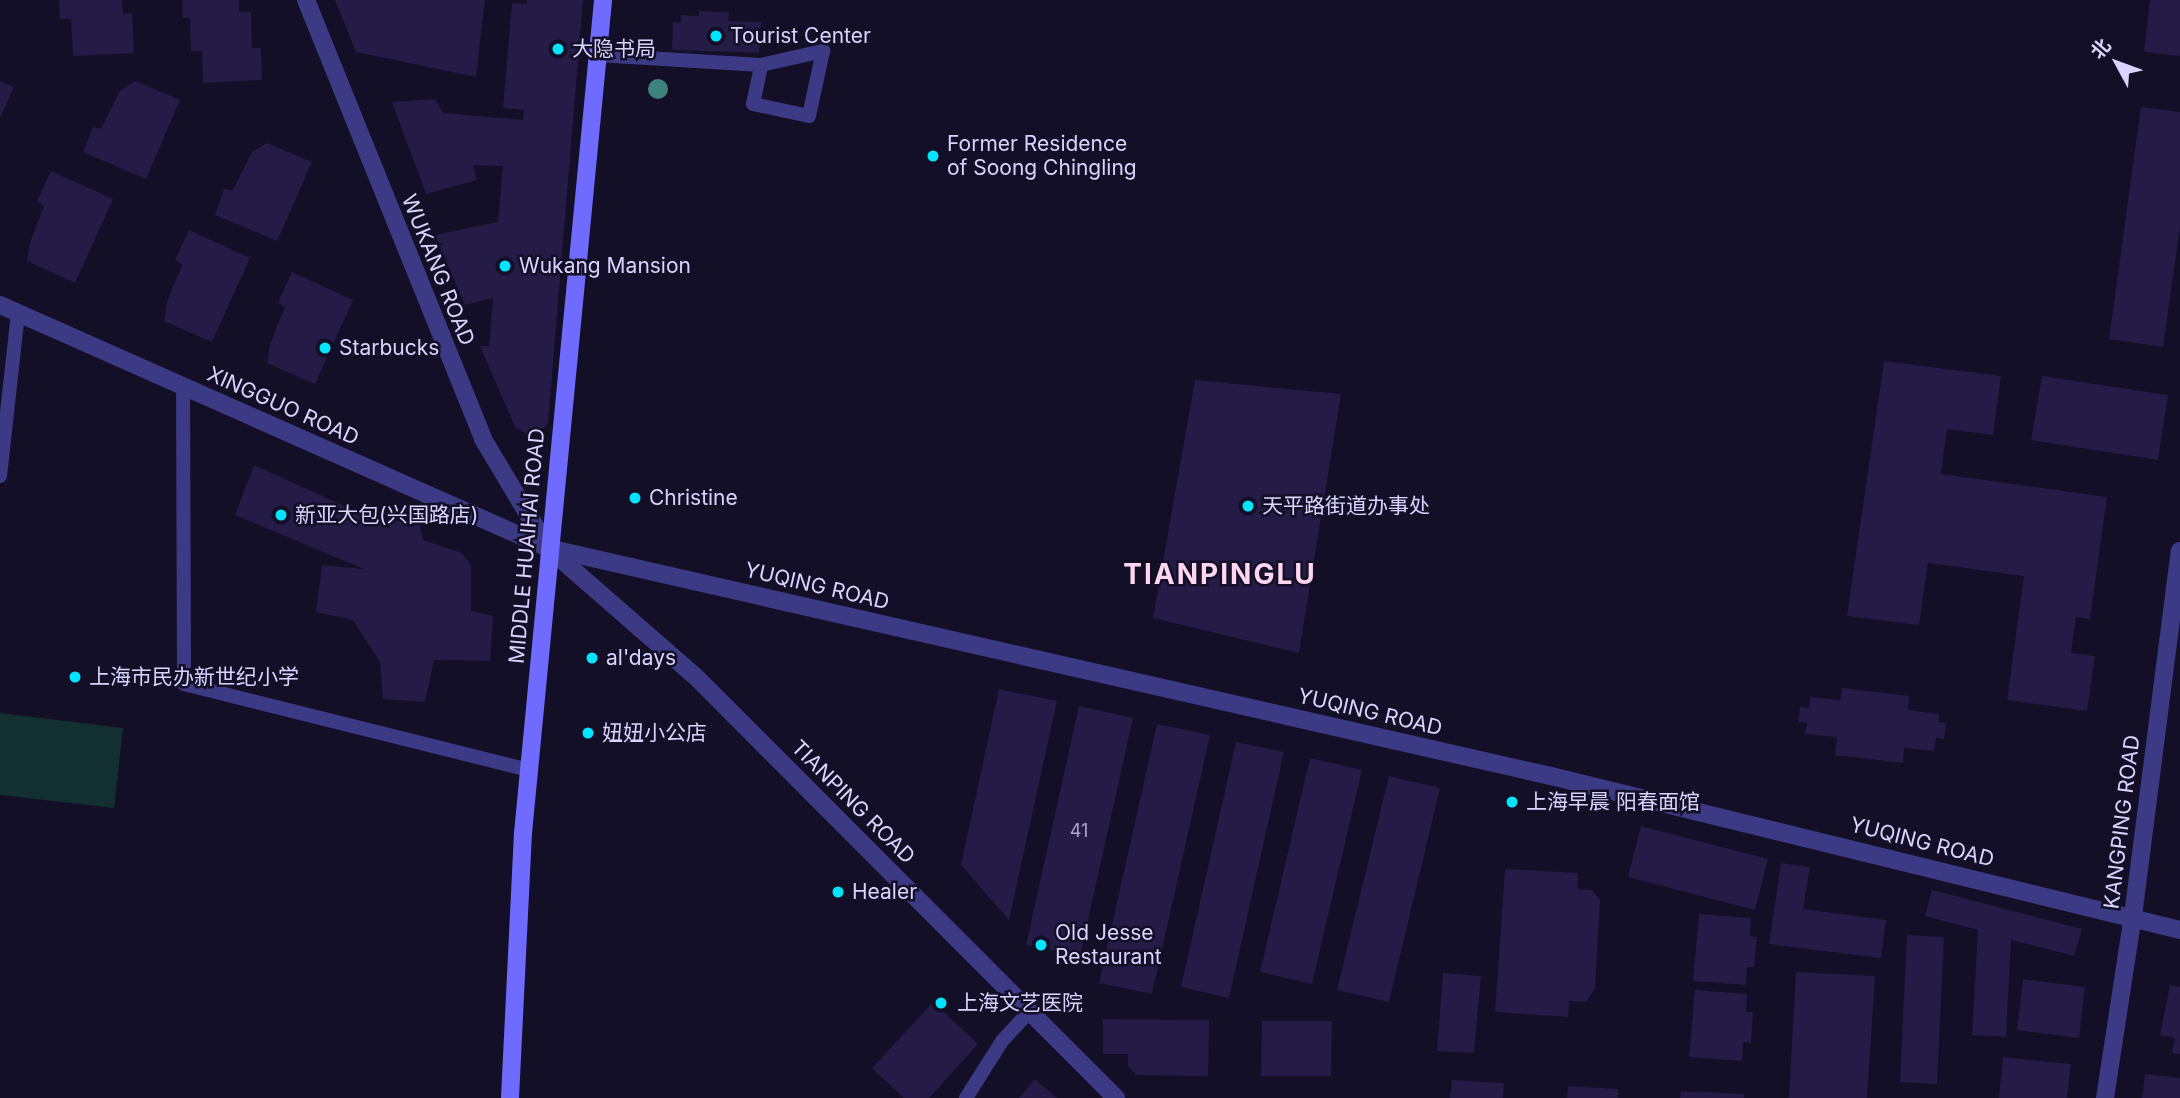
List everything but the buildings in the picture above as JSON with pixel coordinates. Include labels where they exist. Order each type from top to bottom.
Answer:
[{"type":"main road","name":"MIDDLE HUAIHAI ROAD","points":[[510,1098],[529,770],[548,548],[603,0]]},
{"type":"street","name":"WUKANG ROAD","points":[[306,0],[483,439],[548,548]]},
{"type":"street","name":"XINGGUO ROAD","points":[[0,305],[548,548]]},
{"type":"street","name":"YUQING ROAD","points":[[548,548],[1537,773],[2133,916],[2180,930]]},
{"type":"street","name":"TIANPING ROAD","points":[[548,548],[698,679],[1116,1098]]},
{"type":"street","name":"KANGPING ROAD","points":[[2105,1098],[2133,916],[2180,551]]},
{"type":"lane","points":[[598,55],[761,65],[823,51],[808,116],[753,104],[761,65]]},
{"type":"lane","points":[[0,476],[18,313]]},
{"type":"lane","points":[[183,386],[184,684],[529,770]]},
{"type":"lane","points":[[966,1098],[1002,1041],[1030,1012]]},
{"type":"green space","points":[[0,713],[123,728],[114,808],[0,795]]},
{"type":"place","name":"Tourist Center","points":[[716,36]]},
{"type":"place","name":"大隐书局","points":[[558,49]]},
{"type":"place","name":"Former Residence of Soong Chingling","points":[[933,156]]},
{"type":"place","name":"Wukang Mansion","points":[[505,266]]},
{"type":"place","name":"Starbucks","points":[[325,348]]},
{"type":"place","name":"Christine","points":[[635,498]]},
{"type":"place","name":"天平路街道办事处","points":[[1248,506]]},
{"type":"place","name":"新亚大包(兴国路店)","points":[[281,515]]},
{"type":"place","name":"al'days","points":[[592,658]]},
{"type":"place","name":"上海市民办新世纪小学","points":[[75,677]]},
{"type":"place","name":"妞妞小公店","points":[[588,733]]},
{"type":"place","name":"上海早晨 阳春面馆","points":[[1512,802]]},
{"type":"place","name":"Healer","points":[[838,892]]},
{"type":"place","name":"Old Jesse Restaurant","points":[[1041,945]]},
{"type":"place","name":"上海文艺医院","points":[[941,1003]]},
{"type":"district","name":"TIANPINGLU","points":[[1220,574]]}]
